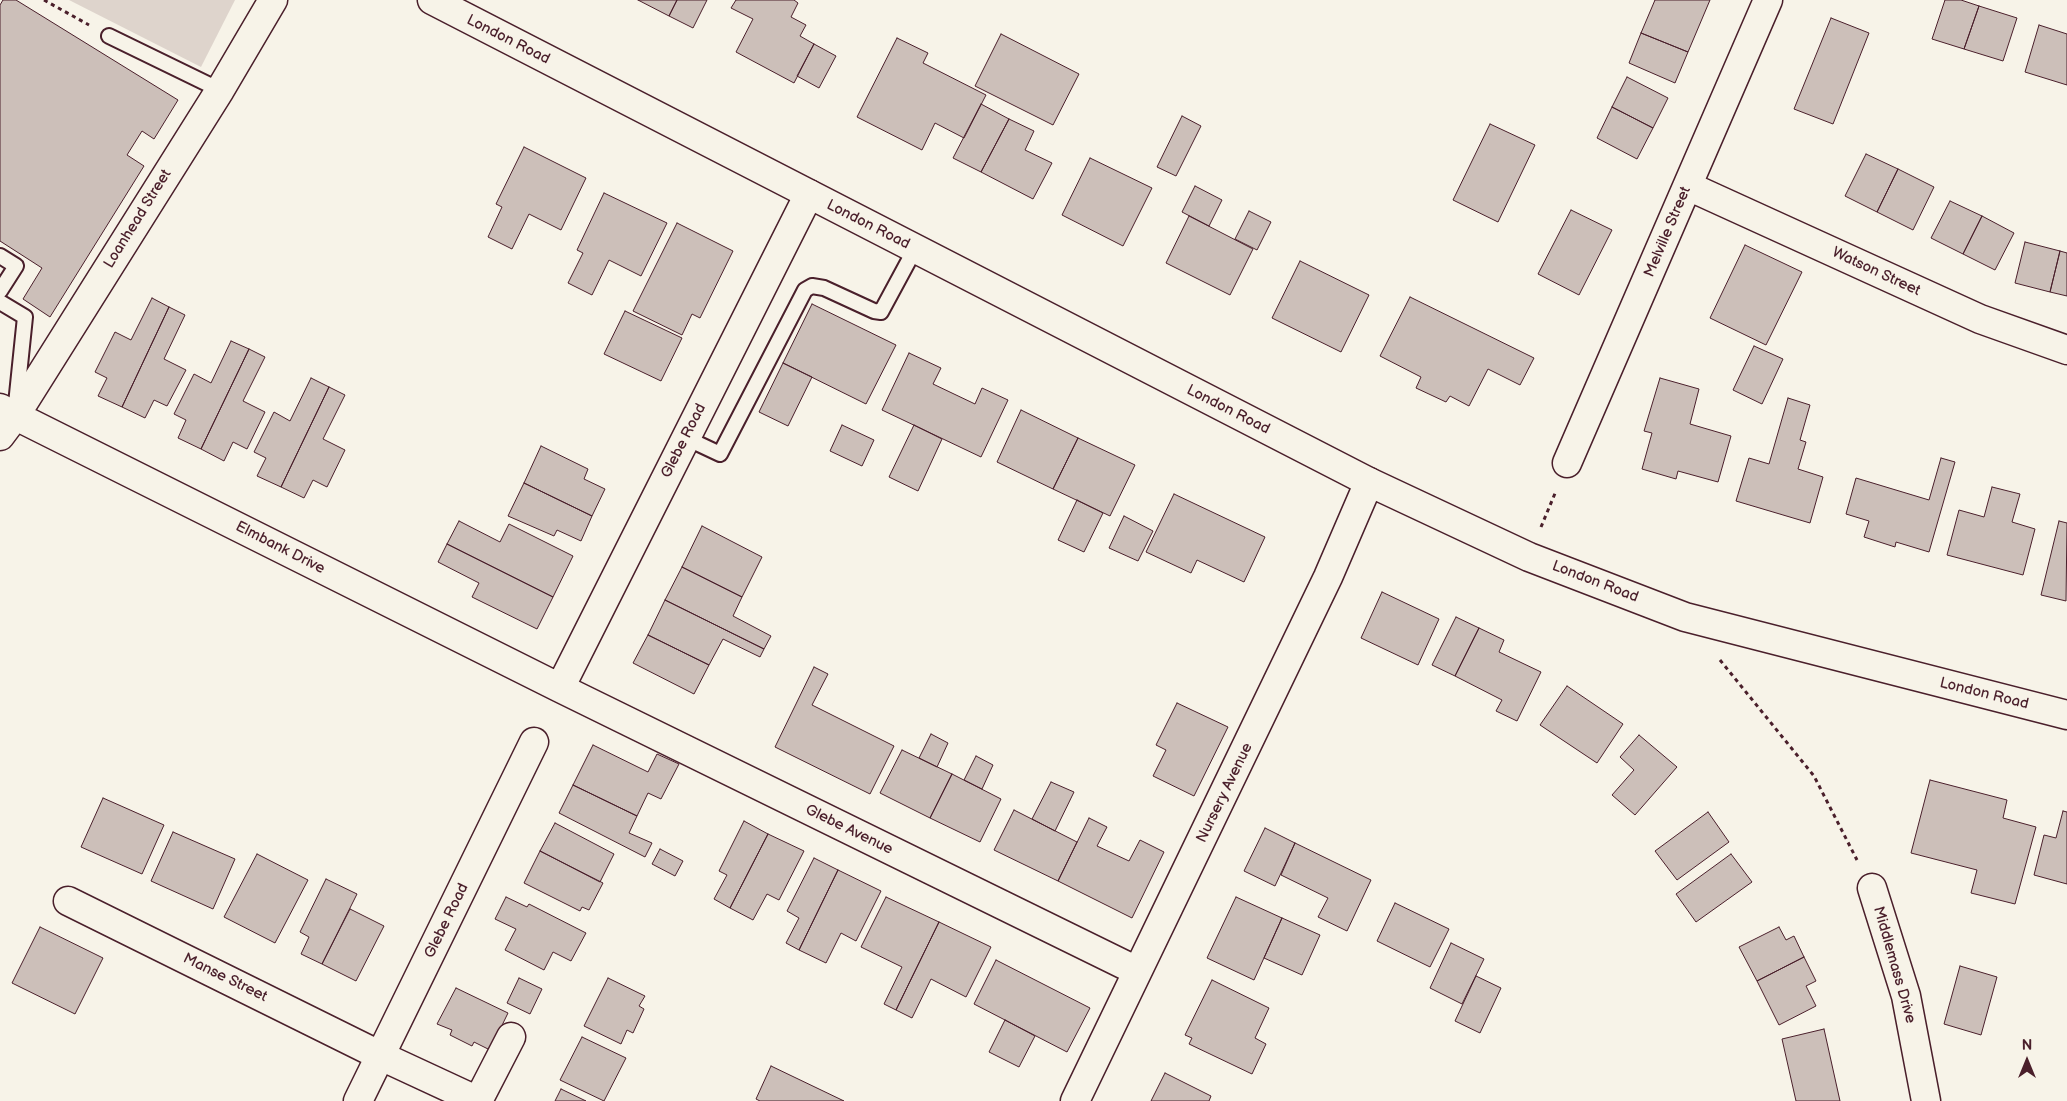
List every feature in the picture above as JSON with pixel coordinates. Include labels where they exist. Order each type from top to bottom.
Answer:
[{"type":"street","name":"Loanhead Street","points":[[5,420],[220,90],[273,0]]},
{"type":"street","name":"London Road","points":[[432,0],[1369,482],[1529,557],[1685,617],[2067,715]]},
{"type":"street","name":"Melville Street","points":[[1567,463],[1768,0]]},
{"type":"street","name":"Watson Street","points":[[1688,186],[1980,320],[2067,350]]},
{"type":"street","name":"Glebe Road","points":[[560,688],[809,194]]},
{"type":"street","name":"Elmbank Drive","points":[[5,420],[560,688]]},
{"type":"street","name":"Nursery Avenue","points":[[1075,1101],[1324,586],[1369,482]]},
{"type":"street","name":"Glebe Avenue","points":[[560,688],[1137,972]]},
{"type":"street","name":"Glebe Road","points":[[358,1101],[534,742]]},
{"type":"street","name":"Middlemass Drive","points":[[1872,888],[1906,996],[1926,1101]]},
{"type":"street","name":"Manse Street","points":[[68,901],[381,1056],[478,1101]]},
{"type":"street","points":[[478,1101],[511,1037]]},
{"type":"lane","points":[[109,36],[220,90]]},
{"type":"lane","points":[[686,438],[720,454],[804,290],[812,286],[824,288],[874,311],[881,312],[915,249]]},
{"type":"lane","points":[[0,256],[16,266],[0,291]]},
{"type":"lane","points":[[0,302],[25,317],[5,420]]},
{"type":"path","points":[[44,0],[109,36]]},
{"type":"path","points":[[1529,557],[1567,463]]},
{"type":"path","points":[[1716,655],[1814,776],[1872,888]]},
{"type":"shaded area","points":[[69,0],[235,0],[201,67]]},
{"type":"building","points":[[3,0],[16,0],[178,100],[154,139],[142,131],[127,155],[144,166],[50,317],[23,299],[42,268],[0,241],[0,5]]},
{"type":"building","points":[[638,0],[677,0],[669,16]]},
{"type":"building","points":[[677,0],[707,0],[693,28],[669,16]]},
{"type":"building","points":[[736,0],[794,0],[798,3],[791,17],[806,25],[800,36],[814,44],[794,83],[736,52],[753,19],[731,8]]},
{"type":"building","points":[[1655,0],[1710,0],[1688,52],[1641,33]]},
{"type":"building","points":[[1945,0],[1961,0],[1979,6],[1964,49],[1932,39]]},
{"type":"building","points":[[1979,6],[2017,18],[2003,61],[1964,49]]},
{"type":"building","points":[[1831,18],[1869,33],[1833,124],[1794,109]]},
{"type":"building","points":[[2039,25],[2067,34],[2067,85],[2025,72]]},
{"type":"building","points":[[1641,33],[1688,52],[1675,83],[1629,63]]},
{"type":"building","points":[[1001,34],[1079,74],[1053,125],[975,86]]},
{"type":"building","points":[[897,38],[928,53],[923,63],[986,95],[964,138],[935,123],[922,150],[857,117]]},
{"type":"building","points":[[814,44],[836,56],[819,88],[797,76]]},
{"type":"building","points":[[1627,77],[1668,98],[1653,128],[1612,107]]},
{"type":"building","points":[[981,104],[1009,119],[981,172],[953,158]]},
{"type":"building","points":[[1612,107],[1653,128],[1637,159],[1597,138]]},
{"type":"building","points":[[1182,116],[1201,126],[1176,176],[1157,167]]},
{"type":"building","points":[[1009,119],[1034,131],[1025,150],[1052,163],[1033,199],[981,172]]},
{"type":"building","points":[[1490,124],[1535,145],[1498,222],[1453,200]]},
{"type":"building","points":[[524,147],[586,178],[561,230],[529,214],[512,249],[488,237],[502,207],[496,204]]},
{"type":"building","points":[[1866,154],[1898,169],[1877,212],[1845,196]]},
{"type":"building","points":[[1090,158],[1152,188],[1123,246],[1062,215]]},
{"type":"building","points":[[1898,169],[1934,187],[1913,230],[1877,212]]},
{"type":"building","points":[[1195,186],[1222,200],[1209,226],[1182,212]]},
{"type":"building","points":[[604,193],[667,223],[641,276],[609,260],[592,295],[568,283],[583,253],[577,250]]},
{"type":"building","points":[[1950,201],[1982,216],[1963,254],[1931,238]]},
{"type":"building","points":[[1571,210],[1612,230],[1579,295],[1538,274]]},
{"type":"building","points":[[1249,211],[1271,222],[1257,250],[1235,239]]},
{"type":"building","points":[[1189,216],[1253,249],[1230,295],[1166,263]]},
{"type":"building","points":[[1982,216],[2014,233],[1995,270],[1963,254]]},
{"type":"building","points":[[677,223],[733,251],[700,318],[692,314],[682,335],[633,311]]},
{"type":"building","points":[[2025,242],[2060,251],[2050,292],[2015,283]]},
{"type":"building","points":[[1745,245],[1802,272],[1766,345],[1710,318]]},
{"type":"building","points":[[2060,251],[2067,253],[2067,296],[2050,292]]},
{"type":"building","points":[[1300,261],[1369,295],[1341,352],[1272,318]]},
{"type":"building","points":[[1410,297],[1534,358],[1520,385],[1488,369],[1469,406],[1450,396],[1446,402],[1416,388],[1421,377],[1380,356]]},
{"type":"building","points":[[152,298],[169,307],[122,407],[98,396],[107,378],[95,372],[115,332],[131,340]]},
{"type":"building","points":[[812,304],[896,345],[866,404],[783,363]]},
{"type":"building","points":[[169,307],[185,315],[164,359],[186,370],[167,406],[154,400],[145,418],[122,407]]},
{"type":"building","points":[[625,311],[682,338],[661,381],[604,354]]},
{"type":"building","points":[[231,341],[249,349],[201,449],[178,438],[186,420],[174,414],[194,374],[211,383]]},
{"type":"building","points":[[1754,346],[1783,359],[1762,404],[1733,390]]},
{"type":"building","points":[[249,349],[265,357],[243,401],[265,412],[247,449],[233,442],[224,461],[201,449]]},
{"type":"building","points":[[909,353],[941,368],[933,384],[975,404],[982,388],[1008,400],[981,457],[882,410]]},
{"type":"building","points":[[783,363],[812,377],[788,426],[759,412]]},
{"type":"building","points":[[311,378],[329,387],[281,487],[257,476],[266,458],[254,452],[274,412],[290,421]]},
{"type":"building","points":[[1660,378],[1699,389],[1690,424],[1731,436],[1718,482],[1678,471],[1676,479],[1642,469],[1652,433],[1644,431]]},
{"type":"building","points":[[329,387],[345,395],[323,439],[345,450],[327,487],[313,480],[304,498],[281,487]]},
{"type":"building","points":[[1788,398],[1810,405],[1800,440],[1806,442],[1798,469],[1823,477],[1810,523],[1736,501],[1749,458],[1769,464]]},
{"type":"building","points":[[1021,410],[1078,438],[1053,489],[997,462]]},
{"type":"building","points":[[842,425],[874,440],[862,466],[830,451]]},
{"type":"building","points":[[914,425],[942,439],[918,491],[889,477]]},
{"type":"building","points":[[1078,438],[1135,465],[1110,516],[1053,489]]},
{"type":"building","points":[[541,446],[588,469],[584,479],[605,489],[592,516],[524,483]]},
{"type":"building","points":[[1941,458],[1955,462],[1929,552],[1896,542],[1895,547],[1864,537],[1869,521],[1846,514],[1856,478],[1929,500]]},
{"type":"building","points":[[524,483],[592,516],[581,541],[557,530],[554,536],[508,516]]},
{"type":"building","points":[[1992,487],[2020,494],[2012,522],[2035,529],[2023,575],[1947,555],[1959,510],[1984,517]]},
{"type":"building","points":[[1174,494],[1265,537],[1244,582],[1197,560],[1191,573],[1146,552]]},
{"type":"building","points":[[1077,500],[1103,513],[1084,552],[1058,540]]},
{"type":"building","points":[[1124,516],[1153,531],[1138,561],[1109,548]]},
{"type":"building","points":[[459,521],[500,542],[509,524],[573,556],[553,597],[447,544]]},
{"type":"building","points":[[2059,521],[2067,523],[2066,601],[2041,595]]},
{"type":"building","points":[[702,526],[762,557],[742,597],[682,567]]},
{"type":"building","points":[[447,544],[553,597],[537,629],[472,597],[479,583],[438,562]]},
{"type":"building","points":[[682,567],[742,597],[733,616],[771,636],[764,649],[665,600]]},
{"type":"building","points":[[1382,592],[1439,619],[1418,665],[1361,638]]},
{"type":"building","points":[[665,600],[764,649],[760,657],[723,639],[709,665],[648,635]]},
{"type":"building","points":[[1456,617],[1479,628],[1455,676],[1432,665]]},
{"type":"building","points":[[1479,628],[1504,640],[1499,652],[1541,672],[1517,721],[1496,711],[1502,700],[1455,676]]},
{"type":"building","points":[[648,635],[709,665],[694,694],[633,663]]},
{"type":"building","points":[[814,667],[828,674],[812,705],[894,746],[870,794],[775,747]]},
{"type":"building","points":[[1567,686],[1623,724],[1597,763],[1540,725]]},
{"type":"building","points":[[1177,703],[1228,727],[1194,796],[1153,776],[1166,750],[1156,745]]},
{"type":"building","points":[[931,734],[948,743],[937,767],[919,758]]},
{"type":"building","points":[[1639,735],[1677,767],[1635,815],[1612,795],[1634,770],[1620,757]]},
{"type":"building","points":[[593,745],[648,772],[657,754],[679,764],[661,799],[648,793],[637,816],[573,785]]},
{"type":"building","points":[[902,750],[952,774],[930,818],[880,793]]},
{"type":"building","points":[[976,756],[993,765],[982,789],[964,780]]},
{"type":"building","points":[[952,774],[1001,799],[980,842],[930,818]]},
{"type":"building","points":[[1930,780],[2007,800],[2003,818],[2036,827],[2015,904],[1971,893],[1977,870],[1911,853]]},
{"type":"building","points":[[1051,782],[1074,792],[1055,831],[1032,819]]},
{"type":"building","points":[[573,785],[637,816],[629,833],[652,843],[645,857],[559,813]]},
{"type":"building","points":[[103,798],[164,825],[142,874],[81,847]]},
{"type":"building","points":[[1014,810],[1077,842],[1058,881],[994,850]]},
{"type":"building","points":[[2063,811],[2067,812],[2067,884],[2034,875],[2044,835],[2056,838]]},
{"type":"building","points":[[1708,812],[1729,842],[1677,880],[1655,851]]},
{"type":"building","points":[[1089,818],[1107,827],[1097,846],[1129,861],[1140,840],[1164,852],[1132,918],[1058,881]]},
{"type":"building","points":[[744,821],[768,834],[730,908],[714,899],[727,875],[719,871]]},
{"type":"building","points":[[555,823],[614,854],[600,882],[540,851]]},
{"type":"building","points":[[1265,828],[1295,843],[1275,886],[1244,871]]},
{"type":"building","points":[[173,832],[235,859],[213,909],[151,881]]},
{"type":"building","points":[[768,834],[804,851],[779,900],[767,894],[753,920],[730,908]]},
{"type":"building","points":[[1295,843],[1371,880],[1347,931],[1318,917],[1328,898],[1281,875]]},
{"type":"building","points":[[660,849],[683,861],[675,876],[652,864]]},
{"type":"building","points":[[540,851],[603,883],[589,910],[582,907],[580,911],[524,883]]},
{"type":"building","points":[[257,854],[308,880],[275,943],[224,917]]},
{"type":"building","points":[[1731,854],[1752,882],[1696,922],[1676,894]]},
{"type":"building","points":[[814,858],[838,870],[799,950],[786,943],[799,918],[787,911]]},
{"type":"building","points":[[838,870],[881,891],[856,941],[841,933],[826,963],[799,950]]},
{"type":"building","points":[[326,879],[357,894],[322,964],[301,954],[309,937],[300,932]]},
{"type":"building","points":[[506,897],[527,907],[529,904],[586,933],[571,961],[553,952],[544,970],[505,950],[516,929],[495,919]]},
{"type":"building","points":[[886,897],[939,922],[896,1010],[884,1004],[902,967],[861,947]]},
{"type":"building","points":[[1236,897],[1282,918],[1254,980],[1207,958]]},
{"type":"building","points":[[1395,903],[1449,929],[1430,967],[1377,941]]},
{"type":"building","points":[[350,909],[384,926],[356,981],[322,964]]},
{"type":"building","points":[[1282,918],[1320,935],[1302,975],[1264,958]]},
{"type":"building","points":[[939,922],[991,947],[966,997],[931,979],[912,1018],[896,1010]]},
{"type":"building","points":[[40,927],[103,958],[75,1014],[12,983]]},
{"type":"building","points":[[1779,927],[1786,940],[1794,936],[1804,957],[1757,981],[1739,947]]},
{"type":"building","points":[[1451,943],[1484,959],[1462,1004],[1430,988]]},
{"type":"building","points":[[1804,957],[1816,981],[1806,986],[1816,1006],[1779,1025],[1757,981]]},
{"type":"building","points":[[996,960],[1090,1008],[1067,1052],[974,1004]]},
{"type":"building","points":[[1960,966],[1997,977],[1981,1035],[1944,1024]]},
{"type":"building","points":[[1476,976],[1501,988],[1480,1033],[1455,1021]]},
{"type":"building","points":[[519,978],[542,989],[530,1014],[507,1003]]},
{"type":"building","points":[[608,978],[645,996],[639,1006],[644,1009],[633,1033],[627,1030],[621,1044],[584,1026]]},
{"type":"building","points":[[1212,980],[1269,1008],[1255,1038],[1266,1044],[1252,1074],[1189,1044],[1192,1038],[1185,1035]]},
{"type":"building","points":[[456,988],[508,1013],[490,1050],[474,1042],[472,1046],[450,1035],[452,1030],[437,1024]]},
{"type":"building","points":[[1005,1020],[1035,1036],[1019,1067],[989,1052]]},
{"type":"building","points":[[1824,1029],[1840,1101],[1796,1101],[1782,1039]]},
{"type":"building","points":[[582,1037],[626,1058],[604,1101],[560,1080]]},
{"type":"building","points":[[771,1066],[844,1101],[760,1101],[756,1099]]},
{"type":"building","points":[[1165,1073],[1211,1096],[1209,1101],[1151,1101]]},
{"type":"building","points":[[561,1089],[586,1101],[555,1101]]}]
